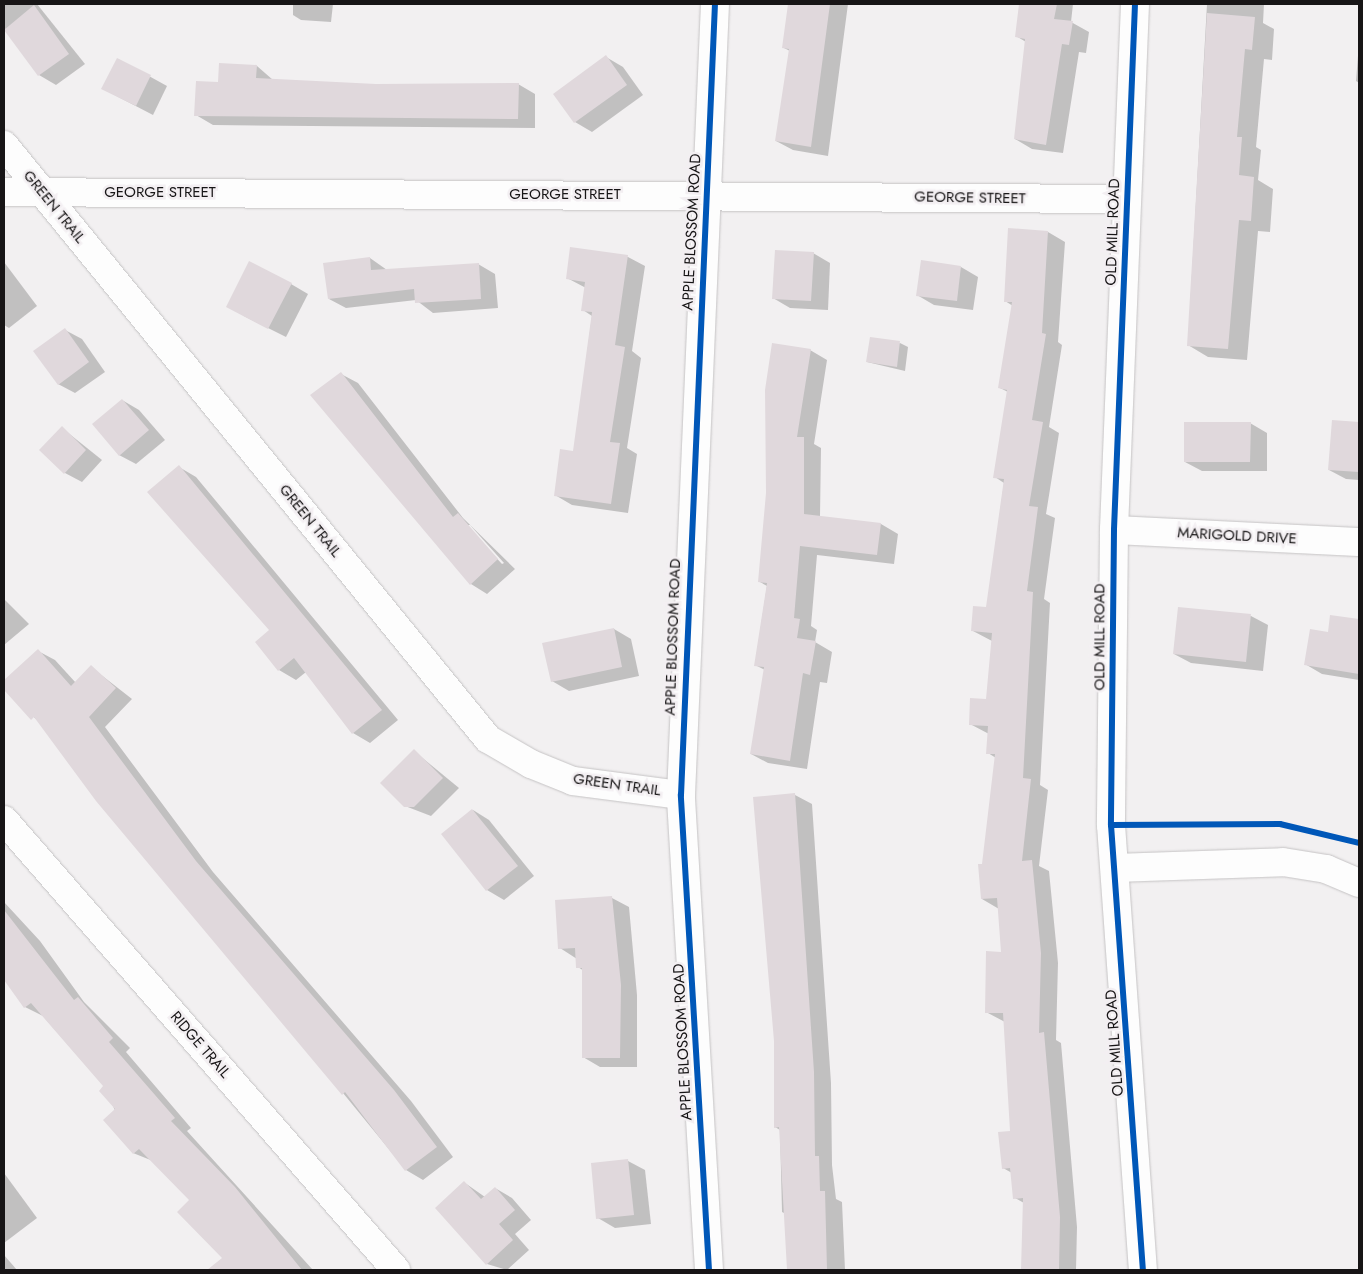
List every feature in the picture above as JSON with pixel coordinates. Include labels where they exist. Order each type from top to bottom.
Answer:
[{"type":"street","name":"APPLE BLOSSOM ROAD","points":[[709,1270],[681,795],[715,4]]},
{"type":"street","name":"OLD MILL ROAD","points":[[1134,4],[1114,530],[1111,825],[1143,1270]]},
{"type":"street","name":"GREEN TRAIL","points":[[4,145],[488,739],[531,764],[573,781],[681,795]]},
{"type":"street","name":"GEORGE STREET","points":[[4,192],[1127,199]]},
{"type":"street","name":"MARIGOLD DRIVE","points":[[1114,530],[1359,542]]},
{"type":"street","name":"RIDGE TRAIL","points":[[4,820],[396,1270]]},
{"type":"street","points":[[1115,868],[1283,862],[1326,869],[1359,883]]},
{"type":"building","points":[[788,4],[830,4],[811,147],[775,141],[789,49],[782,48]]},
{"type":"building","points":[[1019,4],[1057,4],[1054,19],[1073,21],[1069,45],[1062,44],[1046,145],[1014,139],[1025,39],[1015,37]]},
{"type":"building","points":[[34,5],[69,54],[38,76],[4,30]]},
{"type":"building","points":[[1207,13],[1255,17],[1252,50],[1245,49],[1237,137],[1242,137],[1239,175],[1254,177],[1251,221],[1239,220],[1228,349],[1187,346]]},
{"type":"building","points":[[606,55],[627,85],[574,123],[553,94]]},
{"type":"building","points":[[117,58],[151,75],[136,106],[101,89]]},
{"type":"building","points":[[219,63],[257,65],[256,78],[376,84],[519,83],[518,119],[194,116],[196,81],[218,82]]},
{"type":"building","points":[[1008,228],[1048,231],[1042,333],[1046,334],[1032,420],[1043,422],[1029,506],[1038,507],[1027,591],[1033,592],[1023,778],[1031,779],[1022,861],[1032,860],[1041,953],[1039,1033],[1044,1032],[1060,1217],[1059,1270],[1021,1270],[1023,1198],[1013,1199],[1010,1168],[1002,1169],[998,1132],[1010,1131],[1003,1013],[985,1013],[986,951],[1001,952],[997,898],[981,899],[978,864],[982,864],[995,754],[986,754],[988,726],[969,725],[970,698],[986,699],[992,633],[971,631],[973,606],[986,607],[1004,479],[993,478],[1007,390],[998,388],[1012,302],[1004,302]]},
{"type":"building","points":[[570,247],[628,255],[615,345],[625,347],[610,442],[620,443],[611,504],[554,496],[560,449],[573,451],[592,312],[581,311],[585,282],[566,279]]},
{"type":"building","points":[[775,250],[814,252],[811,301],[772,299]]},
{"type":"building","points":[[370,257],[371,270],[479,263],[481,299],[415,303],[414,289],[328,299],[323,263]]},
{"type":"building","points":[[921,260],[961,266],[957,301],[916,296]]},
{"type":"building","points":[[249,261],[292,283],[268,329],[226,307]]},
{"type":"building","points":[[65,328],[89,362],[58,385],[33,351]]},
{"type":"building","points":[[870,337],[900,341],[897,367],[866,362]]},
{"type":"building","points":[[772,343],[811,349],[797,437],[804,437],[804,514],[881,523],[877,555],[800,546],[794,618],[800,619],[797,638],[816,641],[810,675],[803,673],[790,761],[750,754],[764,667],[754,666],[767,583],[758,582],[766,493],[765,390]]},
{"type":"building","points":[[341,372],[453,517],[458,513],[498,559],[470,585],[310,395]]},
{"type":"building","points":[[122,399],[149,430],[119,456],[92,424]]},
{"type":"building","points":[[1332,420],[1359,422],[1359,472],[1328,470]]},
{"type":"building","points":[[1184,422],[1251,422],[1250,462],[1184,462]]},
{"type":"building","points":[[62,426],[86,450],[64,474],[39,450]]},
{"type":"building","points":[[179,465],[382,710],[352,734],[294,658],[278,671],[255,642],[269,630],[147,492]]},
{"type":"building","points":[[1178,607],[1251,614],[1246,662],[1173,654]]},
{"type":"building","points":[[1330,615],[1359,619],[1359,674],[1304,665],[1310,629],[1328,632]]},
{"type":"building","points":[[614,628],[622,667],[551,682],[542,643]]},
{"type":"building","points":[[38,649],[71,686],[91,665],[116,688],[89,717],[196,861],[394,1090],[437,1147],[405,1171],[345,1092],[342,1095],[96,801],[34,717],[31,720],[4,690],[4,680]]},
{"type":"building","points":[[414,749],[443,778],[414,807],[404,807],[380,783]]},
{"type":"building","points":[[795,793],[814,1072],[815,1156],[819,1156],[820,1191],[825,1191],[827,1270],[787,1270],[779,1127],[774,1128],[774,1041],[753,797]]},
{"type":"building","points":[[472,809],[518,866],[486,891],[441,834]]},
{"type":"building","points":[[612,896],[621,985],[620,1058],[582,1058],[582,968],[576,968],[575,948],[558,949],[555,900]]},
{"type":"building","points":[[4,910],[74,1000],[78,997],[113,1038],[109,1042],[175,1118],[171,1121],[235,1187],[302,1270],[207,1270],[222,1258],[177,1212],[189,1200],[139,1149],[133,1154],[103,1120],[115,1109],[99,1091],[103,1086],[31,1003],[24,1008],[4,980]]},
{"type":"building","points":[[628,1159],[634,1215],[596,1219],[591,1163]]},
{"type":"building","points":[[464,1181],[481,1199],[495,1187],[515,1210],[499,1224],[513,1240],[486,1265],[435,1208]]},
{"type":"cycle path","points":[[709,1270],[681,795],[715,4]]},
{"type":"cycle path","points":[[1135,4],[1114,530],[1111,825],[1143,1270]]},
{"type":"cycle path","points":[[1111,825],[1280,824],[1359,843]]}]
